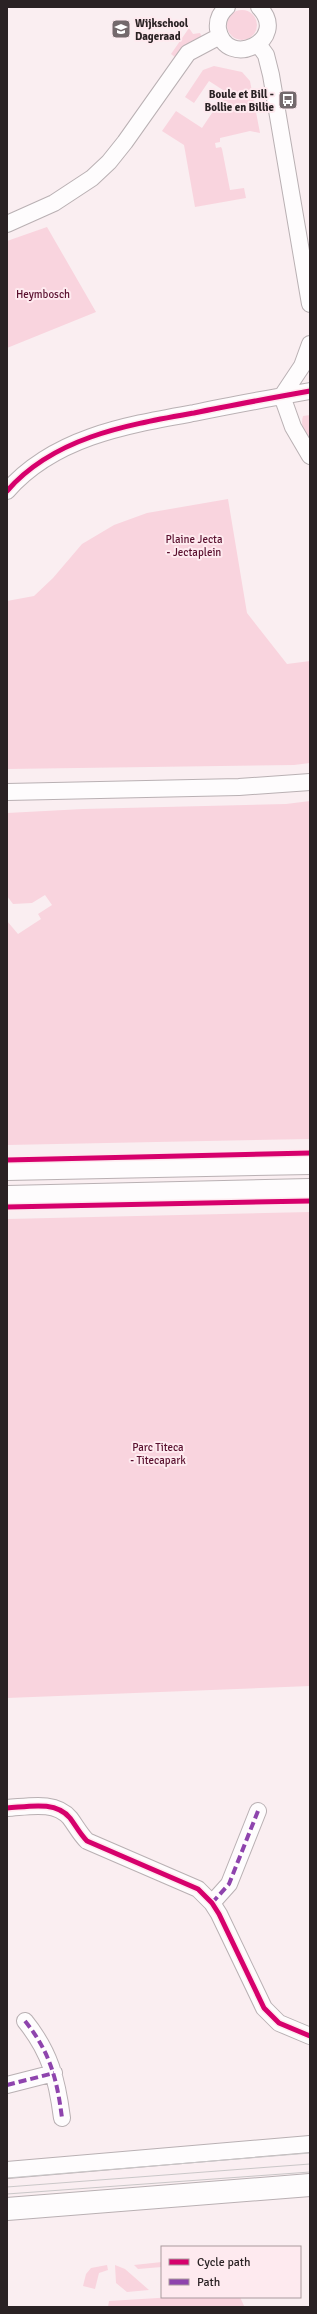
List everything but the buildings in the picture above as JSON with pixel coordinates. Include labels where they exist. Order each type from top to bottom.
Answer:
[{"type":"main road","points":[[7,1168],[310,1163]]},
{"type":"main road","points":[[7,1197],[310,1190]]},
{"type":"main road","points":[[7,2209],[310,2185]]},
{"type":"street","points":[[226,7],[220,14],[218,22],[220,36],[224,42],[237,50],[252,48],[263,39],[267,25],[263,11],[259,7]]},
{"type":"street","points":[[7,224],[54,203],[92,178],[109,162],[125,142],[188,53],[220,36]]},
{"type":"street","points":[[258,44],[266,55],[271,76],[310,304]]},
{"type":"street","points":[[282,396],[302,366],[310,344]]},
{"type":"street","points":[[7,491],[30,470],[53,455],[106,430],[310,391]]},
{"type":"street","points":[[282,396],[293,427],[310,456]]},
{"type":"street","points":[[7,792],[239,787],[310,782]]},
{"type":"street","points":[[7,1808],[39,1806],[57,1809],[70,1819],[80,1834],[87,1841],[198,1889],[212,1903],[264,2008],[279,2023],[310,2036]]},
{"type":"street","points":[[212,1903],[229,1884],[258,1811]]},
{"type":"street","points":[[25,2021],[42,2044],[54,2073],[62,2118]]},
{"type":"street","points":[[7,2085],[54,2073]]},
{"type":"street","points":[[7,2170],[310,2144]]},
{"type":"green space","points":[[242,10],[253,14],[257,25],[253,36],[242,40],[231,36],[227,25],[231,14]]},
{"type":"green space","points":[[189,28],[193,34],[200,33],[202,37],[176,58],[171,54]]},
{"type":"green space","points":[[214,66],[242,72],[250,81],[260,133],[250,131],[220,138],[220,142],[215,143],[216,148],[221,147],[222,149],[230,190],[244,188],[246,198],[195,207],[184,145],[162,131],[176,111],[202,128],[226,92],[209,81],[194,103],[185,97],[203,70]]},
{"type":"green space","name":"Heymbosch","points":[[47,227],[96,312],[7,348],[7,241]]},
{"type":"green space","points":[[310,415],[310,443],[306,436],[302,420],[303,416]]},
{"type":"green space","name":"Plaine Jecta - Jectaplein","points":[[228,499],[247,613],[287,664],[310,661],[310,763],[294,765],[7,769],[7,601],[34,596],[53,578],[82,544],[114,525],[147,513]]},
{"type":"green space","points":[[310,801],[310,1139],[7,1145],[7,921],[18,934],[41,919],[38,914],[52,905],[45,895],[32,903],[13,904],[7,896],[7,813],[83,809],[286,804]]},
{"type":"green space","name":"Parc Titeca - Titecapark","points":[[310,1212],[310,1686],[7,1698],[7,1219]]},
{"type":"green space","points":[[161,2262],[161,2267],[138,2269],[134,2265]]},
{"type":"green space","points":[[107,2265],[108,2270],[99,2273],[95,2289],[83,2286],[86,2274],[91,2268]]},
{"type":"green space","points":[[115,2265],[125,2269],[149,2290],[127,2292],[116,2283]]},
{"type":"green space","points":[[161,2298],[240,2298],[244,2306],[108,2307],[109,2301]]},
{"type":"tram line","points":[[7,2178],[310,2153]]},
{"type":"tram line","points":[[7,2187],[310,2164]]},
{"type":"tram line","points":[[7,2194],[310,2172]]},
{"type":"marked path","points":[[212,1903],[229,1884],[258,1811]]},
{"type":"marked path","points":[[25,2021],[41,2044],[51,2066],[58,2091],[62,2118]]},
{"type":"marked path","points":[[7,2085],[54,2073]]},
{"type":"cycle path","points":[[7,491],[26,473],[47,458],[69,446],[93,436],[143,423],[310,391]]},
{"type":"cycle path","points":[[7,1160],[310,1153]]},
{"type":"cycle path","points":[[7,1207],[310,1201]]},
{"type":"cycle path","points":[[7,1808],[40,1806],[57,1809],[64,1812],[70,1818],[87,1841],[198,1889],[212,1903],[219,1914],[264,2008],[279,2023],[310,2036]]},
{"type":"place","name":"Wijkschool Dageraad","points":[[121,29]]},
{"type":"place","name":"Boule et Bill - Bollie en Billie","points":[[288,100]]}]
